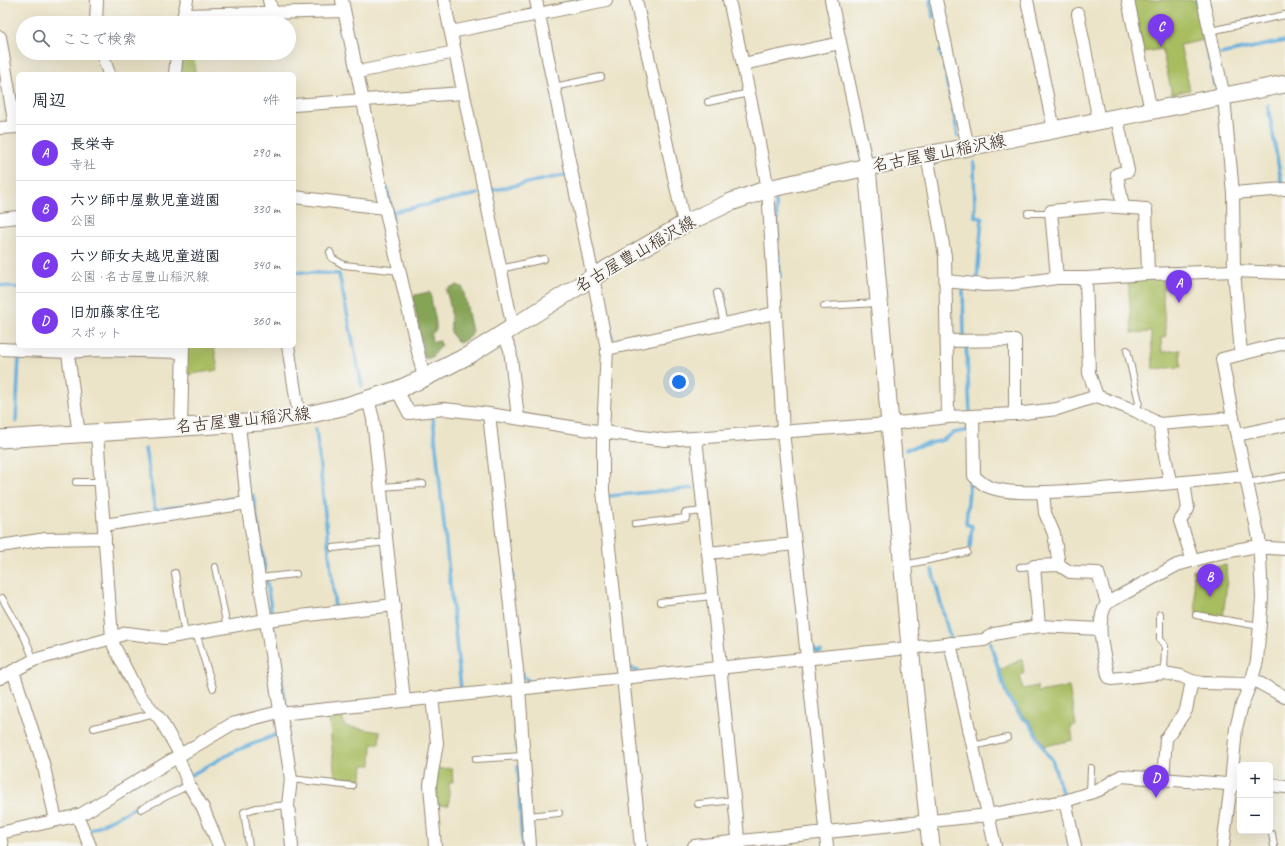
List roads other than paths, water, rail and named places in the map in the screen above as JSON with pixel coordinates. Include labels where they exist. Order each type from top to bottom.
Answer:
[{"type":"main road","name":"名古屋豊山稲沢線","points":[[0,439],[239,424],[299,417],[346,406],[397,390],[469,355],[593,277],[684,224],[731,202],[768,188],[1285,84]]},
{"type":"main road","points":[[867,167],[910,647],[931,846]]},
{"type":"street","points":[[96,16],[97,0]]},
{"type":"street","points":[[184,16],[187,0]]},
{"type":"street","points":[[269,0],[272,12]]},
{"type":"street","points":[[444,0],[500,268],[518,418]]},
{"type":"street","points":[[536,0],[593,277],[606,349],[603,432],[603,491],[641,846]]},
{"type":"street","points":[[451,32],[606,0]]},
{"type":"street","points":[[636,0],[684,224]]},
{"type":"street","points":[[729,0],[768,188],[783,431],[827,846]]},
{"type":"street","points":[[831,0],[867,167]]},
{"type":"street","points":[[936,0],[968,147]]},
{"type":"street","points":[[1027,0],[1054,130]]},
{"type":"street","points":[[1128,0],[1151,111]]},
{"type":"street","points":[[1203,0],[1224,97],[1233,193],[1234,271],[1241,354]]},
{"type":"street","points":[[221,16],[343,5],[424,378]]},
{"type":"street","points":[[1078,14],[1099,121]]},
{"type":"street","points":[[0,37],[16,127],[0,128]]},
{"type":"street","points":[[743,64],[840,44]]},
{"type":"street","points":[[358,72],[455,52]]},
{"type":"street","points":[[104,60],[108,72]]},
{"type":"street","points":[[175,72],[176,60]]},
{"type":"street","points":[[296,105],[463,93]]},
{"type":"street","points":[[1117,118],[1128,171],[1117,174],[1123,207]]},
{"type":"street","points":[[927,155],[945,256],[948,417]]},
{"type":"street","points":[[1233,193],[1285,189]]},
{"type":"street","points":[[296,198],[386,208]]},
{"type":"street","points":[[1057,278],[1051,211],[1104,206],[1146,209],[1148,274]]},
{"type":"street","points":[[0,219],[16,217]]},
{"type":"street","points":[[946,281],[984,285],[1012,284],[1057,278],[1086,278],[1148,274],[1234,271],[1285,273]]},
{"type":"street","points":[[1086,278],[1089,373],[1096,396]]},
{"type":"street","points":[[606,349],[775,313]]},
{"type":"street","points":[[947,341],[1015,340],[1015,414]]},
{"type":"street","points":[[1223,846],[1235,784],[1236,728],[1257,661],[1262,598],[1260,548],[1222,359],[1285,343]]},
{"type":"street","points":[[288,348],[299,417]]},
{"type":"street","points":[[0,349],[182,349],[181,427]]},
{"type":"street","points":[[67,349],[79,434]]},
{"type":"street","points":[[397,390],[409,413],[444,409],[518,418],[664,440],[890,424],[948,417],[1015,414],[1057,408],[1096,396],[1136,411],[1159,424],[1233,418]]},
{"type":"street","points":[[368,399],[373,419],[404,700]]},
{"type":"street","points":[[489,414],[519,688],[530,846]]},
{"type":"street","points":[[973,416],[974,476],[989,487],[1011,491],[1043,492],[1127,488],[1170,482],[1246,480]]},
{"type":"street","points":[[239,424],[247,503],[291,779],[288,805],[291,846],[279,846]]},
{"type":"street","points":[[1159,424],[1170,482]]},
{"type":"street","points":[[1237,435],[1285,425]]},
{"type":"street","points":[[97,434],[108,595],[114,646],[139,695],[160,719],[179,756],[189,785],[203,808],[219,846]]},
{"type":"street","points":[[696,438],[739,844]]},
{"type":"street","points":[[1184,482],[1188,509],[1180,521],[1193,561]]},
{"type":"street","points":[[1043,492],[1044,513],[1054,534],[1059,565]]},
{"type":"street","points":[[104,525],[247,503]]},
{"type":"street","points":[[0,546],[46,539],[105,538]]},
{"type":"street","points":[[708,553],[795,544]]},
{"type":"street","points":[[1285,548],[1252,547],[1219,553],[1177,565],[1107,604],[1103,611],[1100,629],[1109,677],[1112,679],[1164,673],[1181,676],[1192,681],[1202,683],[1251,681],[1285,697]]},
{"type":"street","points":[[1039,626],[1034,566],[1059,565],[1070,572],[1098,573],[1107,604]]},
{"type":"street","points":[[0,678],[34,660],[127,633],[166,638],[266,620],[394,605]]},
{"type":"street","points":[[2,846],[0,835],[77,815],[232,724],[280,713],[404,700],[432,701],[519,688],[984,640],[994,634],[1039,626],[1100,629]]},
{"type":"street","points":[[950,643],[995,846]]},
{"type":"street","points":[[13,671],[43,763],[56,820]]},
{"type":"street","points":[[1163,780],[1166,739],[1186,710],[1192,681]]},
{"type":"street","points":[[432,701],[437,743],[430,785],[430,801],[435,846]]},
{"type":"street","points":[[694,846],[739,844],[825,833],[988,816],[1065,801],[1099,790],[1121,776],[1235,784]]},
{"type":"street","points":[[1273,786],[1285,788]]},
{"type":"street","points":[[1065,801],[1075,846]]},
{"type":"street","points":[[77,815],[90,846]]},
{"type":"lane","points":[[1210,31],[1285,15]]},
{"type":"lane","points":[[554,87],[601,77]]},
{"type":"lane","points":[[708,102],[749,93]]},
{"type":"lane","points":[[1028,213],[1051,213]]},
{"type":"lane","points":[[330,252],[332,258],[344,265],[400,271]]},
{"type":"lane","points":[[500,268],[544,259]]},
{"type":"lane","points":[[717,293],[724,324]]},
{"type":"lane","points":[[824,306],[880,303]]},
{"type":"lane","points":[[1127,350],[1139,402],[1136,411]]},
{"type":"lane","points":[[1246,480],[1285,476]]},
{"type":"lane","points":[[76,482],[101,482]]},
{"type":"lane","points":[[381,487],[423,484]]},
{"type":"lane","points":[[635,524],[686,518],[685,513],[703,511]]},
{"type":"lane","points":[[333,548],[387,542]]},
{"type":"lane","points":[[903,566],[967,552]]},
{"type":"lane","points":[[1020,567],[1034,566]]},
{"type":"lane","points":[[215,567],[227,627]]},
{"type":"lane","points":[[175,572],[190,634],[213,688]]},
{"type":"lane","points":[[259,578],[296,574]]},
{"type":"lane","points":[[660,602],[712,596]]},
{"type":"lane","points":[[2,598],[26,638],[34,660]]},
{"type":"lane","points":[[1160,614],[1160,639],[1166,646],[1164,673]]},
{"type":"lane","points":[[1196,615],[1260,626]]},
{"type":"lane","points":[[94,728],[155,713]]},
{"type":"lane","points":[[973,746],[1007,738]]},
{"type":"lane","points":[[476,759],[524,756]]},
{"type":"lane","points":[[1090,792],[1091,768]]},
{"type":"lane","points":[[291,779],[352,786]]},
{"type":"lane","points":[[141,809],[189,785]]},
{"type":"lane","points":[[698,804],[734,800]]},
{"type":"lane","points":[[249,846],[244,812],[256,808],[288,805]]},
{"type":"lane","points":[[528,816],[559,812]]},
{"type":"lane","points":[[1272,834],[1274,846]]},
{"type":"waterway","points":[[930,0],[931,7]]},
{"type":"waterway","points":[[1198,8],[1209,60]]},
{"type":"waterway","points":[[932,10],[933,17]]},
{"type":"waterway","points":[[1220,54],[1285,41]]},
{"type":"waterway","points":[[940,50],[942,58]]},
{"type":"waterway","points":[[1211,67],[1214,85]]},
{"type":"waterway","points":[[946,79],[951,100]]},
{"type":"waterway","points":[[1268,106],[1282,186]]},
{"type":"waterway","points":[[953,110],[958,136]]},
{"type":"waterway","points":[[974,162],[975,217],[982,218],[977,279]]},
{"type":"waterway","points":[[489,191],[565,175]]},
{"type":"waterway","points":[[387,188],[393,217]]},
{"type":"waterway","points":[[392,212],[478,194]]},
{"type":"waterway","points":[[776,202],[778,240]]},
{"type":"waterway","points":[[778,252],[780,278]]},
{"type":"waterway","points":[[296,272],[339,274],[362,386]]},
{"type":"waterway","points":[[0,285],[16,288]]},
{"type":"waterway","points":[[963,287],[964,337]]},
{"type":"waterway","points":[[602,290],[612,338]]},
{"type":"waterway","points":[[966,344],[970,411]]},
{"type":"waterway","points":[[16,422],[19,354]]},
{"type":"waterway","points":[[433,418],[461,689]]},
{"type":"waterway","points":[[316,429],[334,608]]},
{"type":"waterway","points":[[907,449],[943,440],[953,433],[969,430]]},
{"type":"waterway","points":[[145,449],[155,510],[236,498]]},
{"type":"waterway","points":[[970,477],[966,524],[972,526],[970,547]]},
{"type":"waterway","points":[[609,496],[693,488]]},
{"type":"waterway","points":[[253,495],[265,570]]},
{"type":"waterway","points":[[509,540],[510,551]]},
{"type":"waterway","points":[[512,567],[513,578]]},
{"type":"waterway","points":[[932,570],[950,638]]},
{"type":"waterway","points":[[267,582],[271,610]]},
{"type":"waterway","points":[[274,629],[286,708]]},
{"type":"waterway","points":[[990,642],[1007,696],[1022,718],[1029,722],[1047,754],[1052,759],[1063,796]]},
{"type":"waterway","points":[[810,645],[818,652],[821,651]]},
{"type":"waterway","points":[[626,663],[627,666],[635,671],[638,671]]},
{"type":"waterway","points":[[523,673],[523,676],[530,682],[533,682]]},
{"type":"waterway","points":[[515,714],[517,748]]},
{"type":"waterway","points":[[286,720],[308,717]]},
{"type":"waterway","points":[[191,775],[235,751],[278,734]]},
{"type":"waterway","points":[[518,766],[522,846]]},
{"type":"waterway","points":[[87,832],[183,783]]},
{"type":"waterway","points":[[666,846],[672,845]]},
{"type":"place","name":"六ツ師女夫越児童遊園","points":[[1161,47]]},
{"type":"place","name":"長栄寺","points":[[1179,303]]},
{"type":"place","name":"六ツ師中屋敷児童遊園","points":[[1210,597]]},
{"type":"place","name":"旧加藤家住宅","points":[[1156,798]]}]
